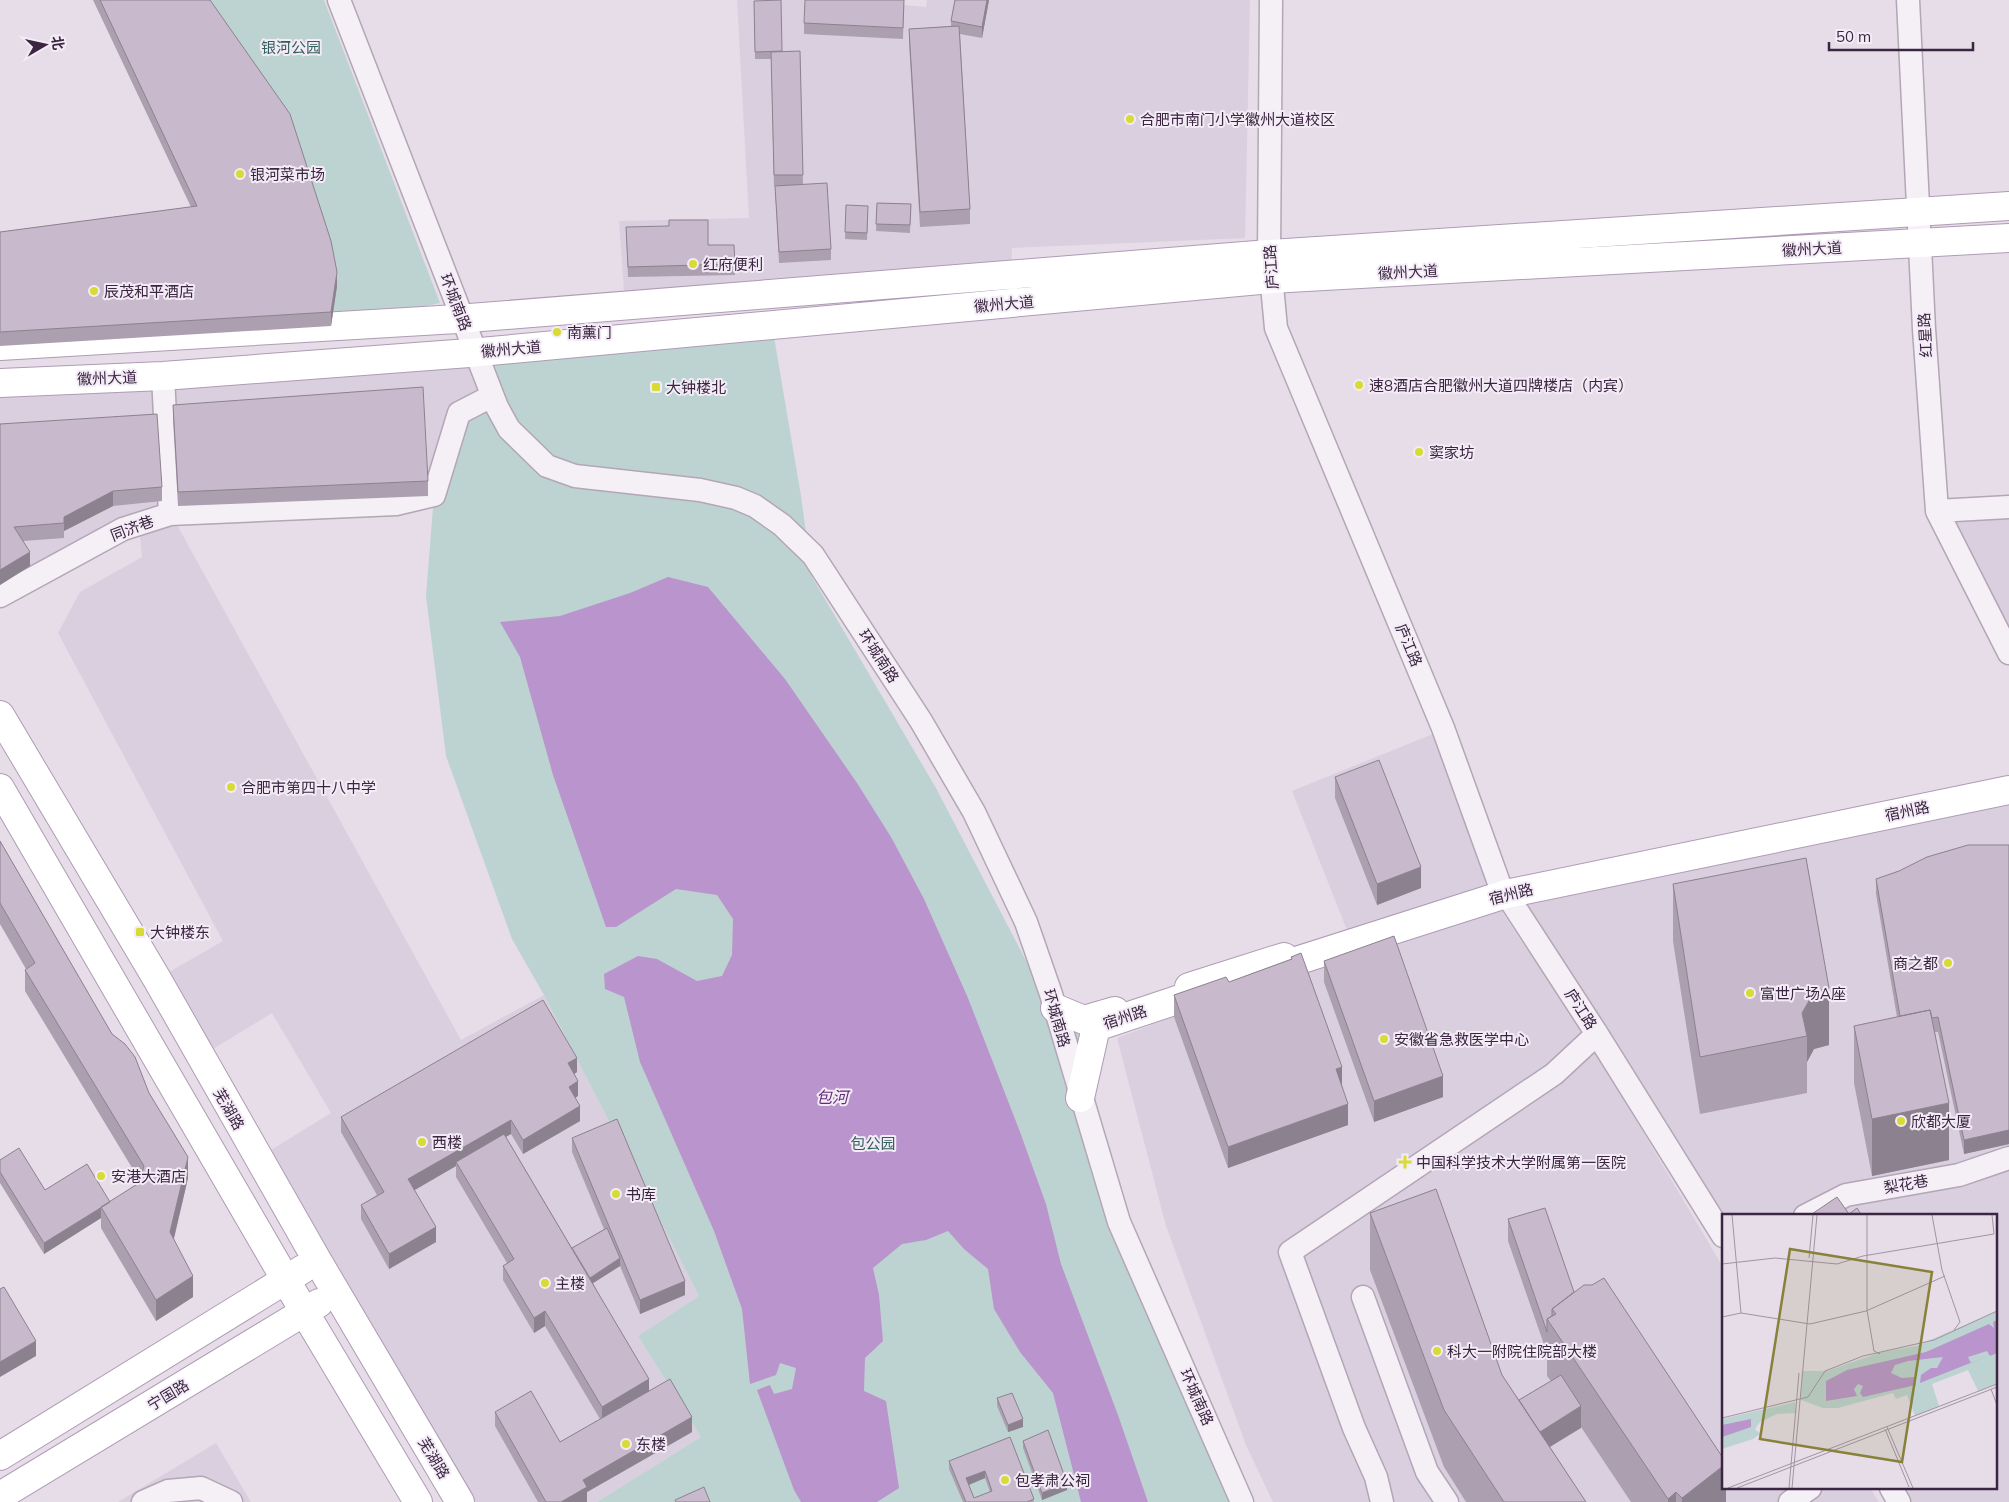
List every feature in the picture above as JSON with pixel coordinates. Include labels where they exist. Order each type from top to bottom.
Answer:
[{"type":"main road","name":"徽州大道","points":[[0,346],[1270,266],[2009,206]]},
{"type":"main road","name":"徽州大道","points":[[0,383],[163,376],[475,352],[1270,266],[1922,243],[2009,238]]},
{"type":"main road","name":"芜湖路","points":[[0,715],[157,979],[317,1260],[460,1502]]},
{"type":"main road","name":"宿州路","points":[[1055,1008],[1084,1020],[1502,889],[2009,774]]},
{"type":"main road","points":[[0,788],[305,1313],[418,1502]]},
{"type":"main road","name":"宿州路","points":[[1080,1098],[1096,1027],[1502,889],[2009,790]]},
{"type":"main road","points":[[0,1456],[317,1260]]},
{"type":"main road","name":"宁国路","points":[[0,1496],[305,1313],[335,1291]]},
{"type":"street","name":"环城南路","points":[[339,0],[475,352],[497,407],[510,429],[547,466],[575,476],[700,490],[736,498],[755,506],[782,526],[813,555],[921,721],[974,812],[1026,922],[1055,1008],[1080,1098],[1119,1222],[1242,1502]]},
{"type":"street","name":"庐江路","points":[[1271,0],[1270,266],[1276,328],[1444,728],[1502,889],[1597,1034],[1722,1234]]},
{"type":"street","name":"红星路","points":[[1908,0],[1922,243],[1924,329],[1937,511],[2009,653]]},
{"type":"street","name":"同济巷","points":[[0,596],[123,529],[170,514],[163,376]]},
{"type":"street","points":[[170,514],[396,504],[434,495],[459,413],[488,398]]},
{"type":"street","points":[[1937,511],[2009,507]]},
{"type":"street","points":[[1382,1502],[1376,1477],[1354,1428],[1290,1252],[1554,1074],[1597,1034]]},
{"type":"street","name":"梨花巷","points":[[1809,1214],[1846,1195],[1960,1175],[2009,1158]]},
{"type":"street","points":[[1363,1297],[1427,1472],[1447,1502]]},
{"type":"street","points":[[143,1502],[168,1491],[201,1488],[231,1502]]},
{"type":"street","points":[[1790,1502],[1807,1490]]},
{"type":"street","points":[[1892,1490],[1899,1502]]},
{"type":"shaded area","points":[[737,0],[852,0],[926,7],[927,0],[1250,0],[1245,238],[1012,248],[1011,274],[625,305],[619,221],[749,218]]},
{"type":"shaded area","points":[[469,353],[488,398],[434,495],[171,514],[461,1040],[544,995],[699,1296],[638,1336],[701,1437],[597,1502],[460,1502],[258,1158],[331,1113],[272,1013],[200,1057],[157,979],[223,941],[58,633],[80,592],[142,557],[139,524],[0,596],[0,383]]},
{"type":"shaded area","points":[[2009,507],[2009,653],[1937,511]]},
{"type":"shaded area","name":"中国科学技术大学附属第一医院","points":[[1433,734],[1487,880],[1504,915],[1592,1046],[1722,1265],[1722,1490],[1871,1490],[1879,1502],[1273,1502],[1246,1445],[1166,1226],[1117,1038],[1354,948],[1292,791]]},
{"type":"shaded area","points":[[2009,790],[2009,1502],[1899,1502],[1892,1490],[1996,1490],[1996,1214],[1722,1215],[1506,894]]},
{"type":"shaded area","points":[[216,1443],[251,1502],[118,1502]]},
{"type":"green space","name":"银河公园","points":[[200,0],[324,0],[440,303],[331,326]]},
{"type":"green space","name":"包公园","points":[[772,325],[801,496],[812,577],[936,788],[1047,1001],[1084,1020],[1094,1101],[1128,1233],[1242,1502],[597,1502],[701,1437],[638,1336],[699,1296],[544,995],[512,939],[446,756],[426,596],[434,495],[459,413],[488,398],[469,353]]},
{"type":"water","name":"包河","points":[[668,577],[708,587],[785,679],[857,783],[891,837],[924,899],[968,998],[1020,1132],[1046,1204],[1061,1264],[1118,1415],[1148,1502],[1081,1502],[1053,1393],[1020,1352],[994,1309],[988,1269],[964,1249],[948,1231],[926,1240],[902,1244],[873,1268],[879,1295],[883,1341],[865,1358],[864,1391],[886,1401],[899,1488],[877,1502],[801,1502],[794,1490],[757,1390],[770,1385],[774,1394],[792,1389],[796,1368],[780,1363],[776,1375],[750,1384],[742,1309],[714,1231],[640,1062],[624,997],[605,989],[604,974],[638,956],[657,959],[697,981],[722,976],[732,955],[733,919],[717,895],[676,889],[616,927],[606,927],[553,775],[520,657],[500,622],[560,616],[630,593]]},
{"type":"building","name":"银河菜市场","points":[[100,0],[210,0],[290,114],[331,241],[337,272],[331,312],[0,332],[0,232],[197,206]]},
{"type":"building","points":[[781,0],[782,51],[755,52],[754,1]]},
{"type":"building","points":[[805,0],[904,0],[903,28],[804,23]]},
{"type":"building","points":[[955,0],[987,0],[982,27],[951,21]]},
{"type":"building","points":[[959,26],[970,209],[920,212],[909,29]]},
{"type":"building","points":[[800,51],[803,175],[774,175],[771,52]]},
{"type":"building","points":[[827,183],[831,249],[779,252],[775,186]]},
{"type":"building","points":[[877,203],[911,204],[910,225],[876,224]]},
{"type":"building","points":[[846,205],[868,206],[867,233],[845,232]]},
{"type":"building","points":[[669,220],[708,220],[708,245],[734,245],[735,264],[628,267],[626,227],[669,226]]},
{"type":"building","points":[[423,387],[428,481],[178,492],[173,405]]},
{"type":"building","points":[[157,414],[162,487],[113,491],[64,517],[64,523],[14,527],[30,552],[0,570],[0,424]]},
{"type":"building","points":[[1379,760],[1421,867],[1377,884],[1335,777]]},
{"type":"building","points":[[0,841],[112,1034],[125,1044],[135,1057],[149,1093],[188,1157],[170,1232],[193,1276],[156,1300],[101,1207],[139,1183],[144,1166],[25,970],[35,963],[0,903]]},
{"type":"building","name":"商之都","points":[[1968,845],[2009,845],[2009,1130],[1964,1140],[1938,1017],[1932,1018],[1930,1010],[1900,1016],[1876,879],[1899,871],[1927,857]]},
{"type":"building","name":"富世广场A座","points":[[1806,858],[1829,988],[1814,992],[1802,1013],[1807,1036],[1700,1057],[1673,884]]},
{"type":"building","name":"安徽省急救医学中心","points":[[1394,936],[1443,1076],[1374,1101],[1324,961]]},
{"type":"building","points":[[1301,953],[1342,1067],[1336,1069],[1348,1104],[1228,1147],[1174,995],[1226,977],[1229,982],[1292,959],[1291,957]]},
{"type":"building","name":"西楼","points":[[543,1000],[577,1058],[568,1063],[578,1081],[569,1087],[580,1106],[523,1140],[511,1120],[408,1179],[436,1227],[389,1254],[361,1205],[384,1192],[341,1117]]},
{"type":"building","points":[[1930,1010],[1949,1103],[1872,1119],[1854,1026]]},
{"type":"building","name":"书库","points":[[617,1119],[685,1281],[640,1300],[572,1138]]},
{"type":"building","name":"主楼","points":[[504,1134],[649,1379],[602,1407],[545,1311],[534,1318],[503,1266],[514,1259],[456,1162]]},
{"type":"building","points":[[19,1148],[45,1190],[87,1164],[110,1202],[44,1243],[0,1172],[0,1160]]},
{"type":"building","points":[[1436,1189],[1502,1375],[1586,1502],[1504,1502],[1444,1410],[1370,1213]]},
{"type":"building","points":[[1837,1197],[1849,1214],[1812,1214]]},
{"type":"building","points":[[1545,1208],[1574,1292],[1552,1309],[1552,1316],[1547,1319],[1547,1332],[1508,1219]]},
{"type":"building","points":[[1857,1208],[1861,1214],[1849,1214]]},
{"type":"building","points":[[607,1228],[620,1258],[590,1278],[572,1248]]},
{"type":"building","points":[[1604,1278],[1722,1456],[1722,1467],[1682,1498],[1676,1492],[1668,1499],[1547,1319],[1556,1314],[1552,1309],[1584,1285],[1592,1285]]},
{"type":"building","points":[[4,1287],[36,1341],[0,1362],[0,1289]]},
{"type":"building","points":[[1561,1375],[1581,1406],[1540,1432],[1519,1400]]},
{"type":"building","name":"东楼","points":[[670,1379],[692,1417],[583,1480],[587,1487],[561,1502],[546,1502],[495,1412],[531,1391],[560,1442]]},
{"type":"building","points":[[1012,1393],[1023,1419],[1008,1425],[997,1398]]},
{"type":"building","points":[[1048,1430],[1067,1483],[1042,1493],[1023,1441]]},
{"type":"building","points":[[1010,1437],[1034,1499],[1027,1502],[966,1502],[949,1461]],"holes":[[[985,1471],[992,1491],[974,1498],[966,1478]]]},
{"type":"building","points":[[704,1487],[710,1502],[676,1502],[675,1500]]},
{"type":"place","name":"合肥市南门小学徽州大道校区","points":[[1130,119]]},
{"type":"place","name":"银河菜市场","points":[[240,174]]},
{"type":"place","name":"红府便利","points":[[693,264]]},
{"type":"place","name":"辰茂和平酒店","points":[[94,291]]},
{"type":"place","name":"南薰门","points":[[557,332]]},
{"type":"place","name":"速8酒店合肥徽州大道四牌楼店（内宾）","points":[[1359,385]]},
{"type":"place","name":"大钟楼北","points":[[656,387]]},
{"type":"place","name":"窦家坊","points":[[1419,452]]},
{"type":"place","name":"合肥市第四十八中学","points":[[231,787]]},
{"type":"place","name":"大钟楼东","points":[[140,932]]},
{"type":"place","name":"商之都","points":[[1948,963]]},
{"type":"place","name":"富世广场A座","points":[[1750,993]]},
{"type":"place","name":"安徽省急救医学中心","points":[[1384,1039]]},
{"type":"place","name":"欣都大厦","points":[[1901,1121]]},
{"type":"place","name":"西楼","points":[[422,1142]]},
{"type":"place","name":"中国科学技术大学附属第一医院","points":[[1405,1162]]},
{"type":"place","name":"安港大酒店","points":[[101,1176]]},
{"type":"place","name":"书库","points":[[616,1194]]},
{"type":"place","name":"主楼","points":[[545,1283]]},
{"type":"place","name":"科大一附院住院部大楼","points":[[1437,1351]]},
{"type":"place","name":"东楼","points":[[626,1444]]},
{"type":"place","name":"包孝肃公祠","points":[[1005,1480]]}]
